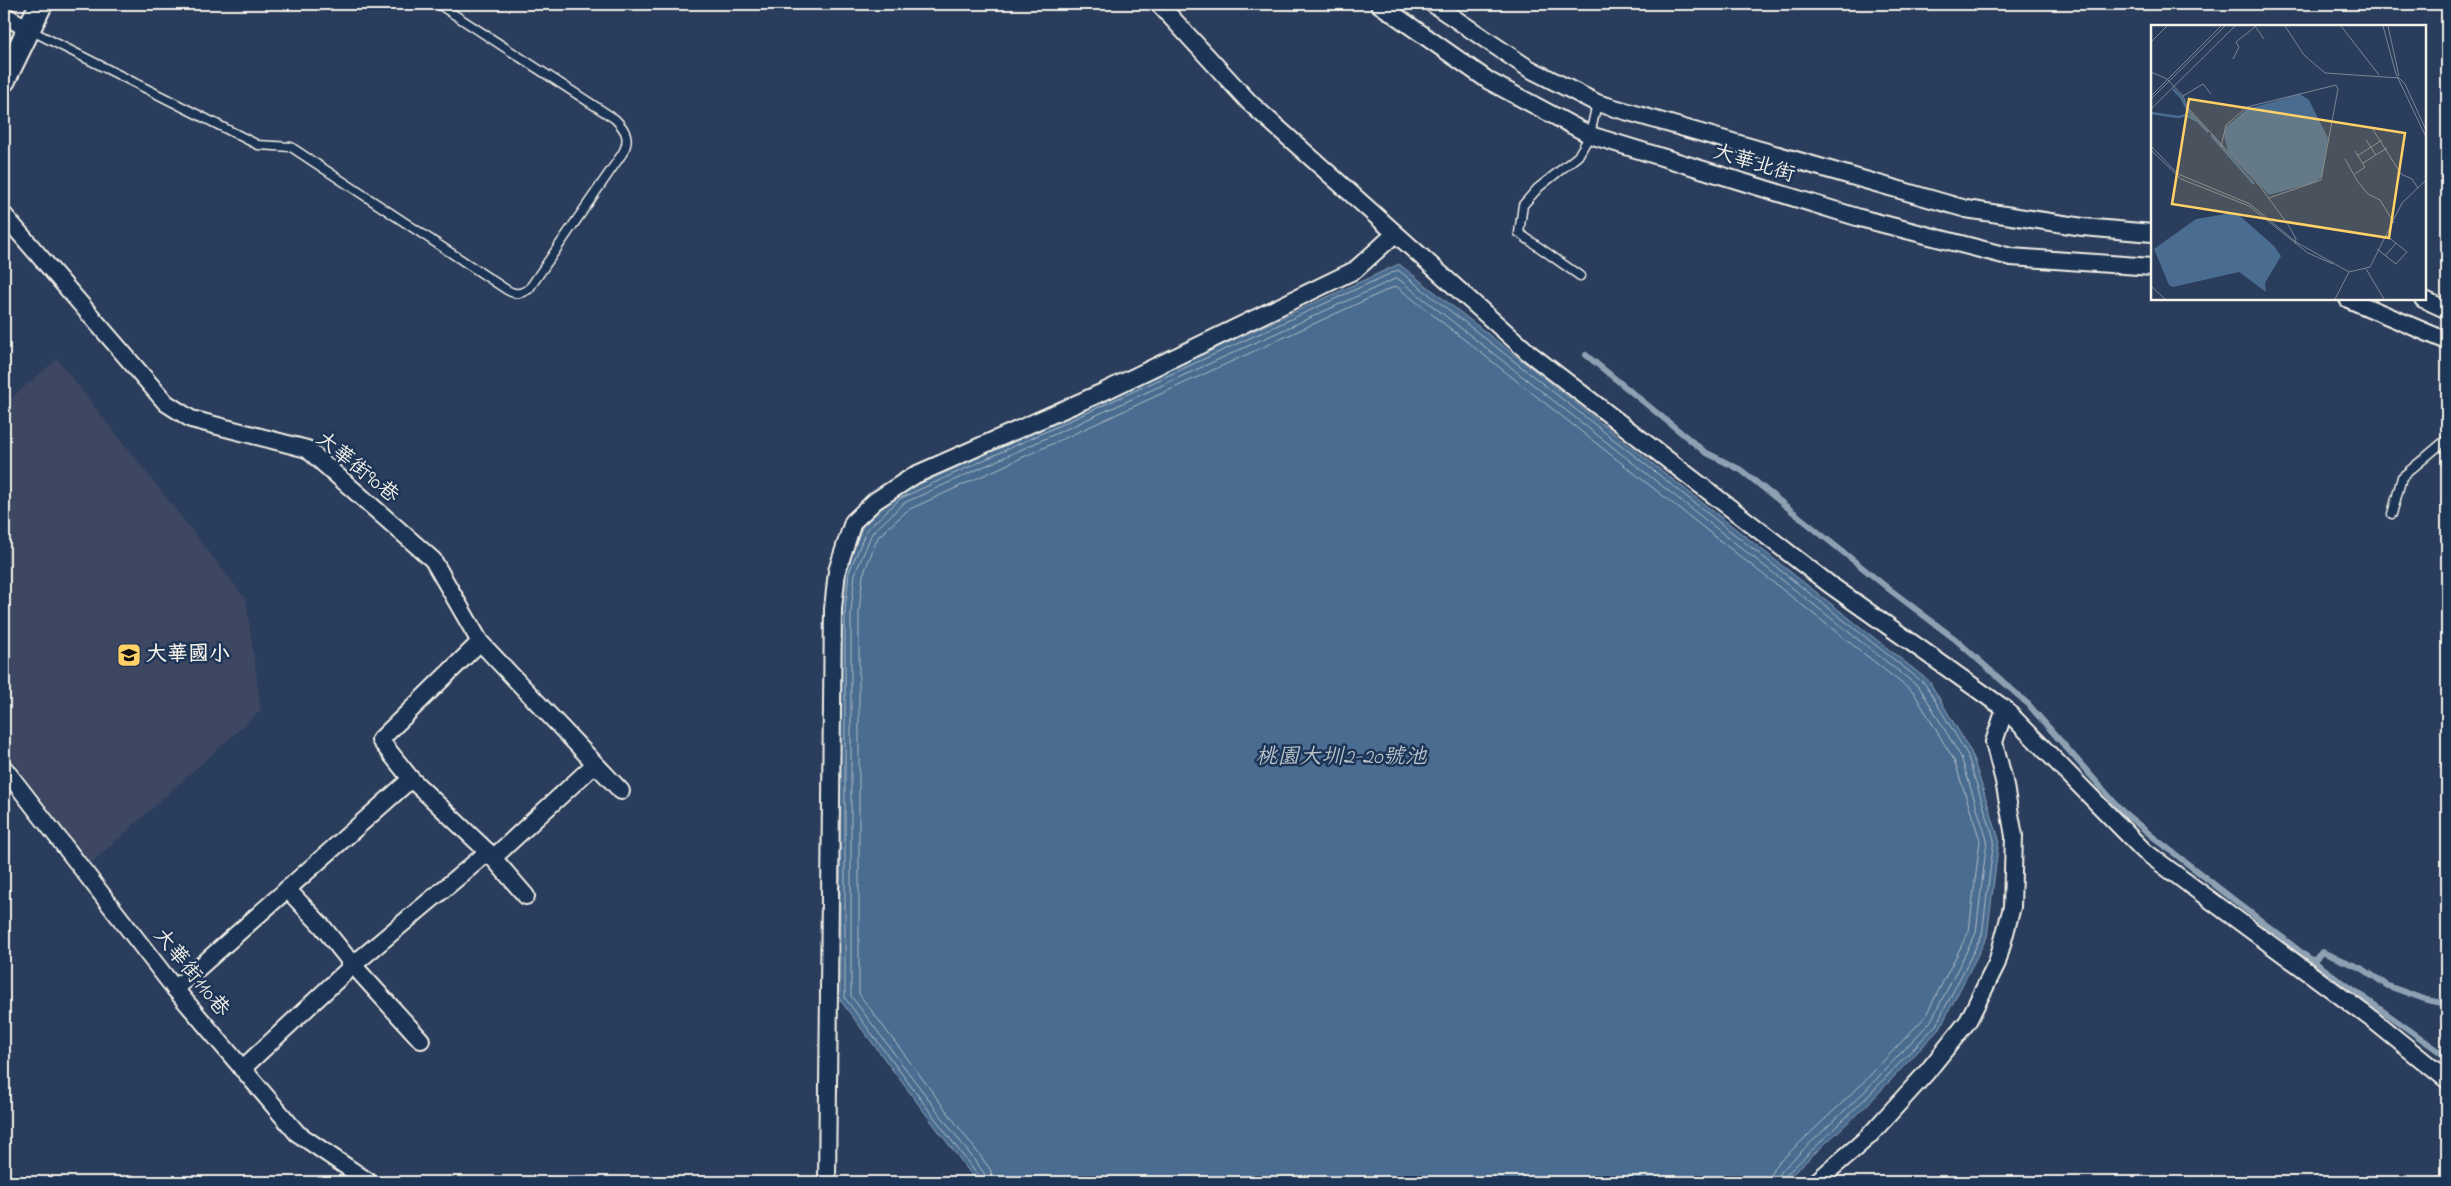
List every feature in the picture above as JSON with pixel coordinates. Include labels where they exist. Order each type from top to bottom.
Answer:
[{"type":"street","points":[[4,80],[41,4]]},
{"type":"street","points":[[1159,4],[1250,103],[1529,353],[1829,584],[2005,709],[2144,851],[2373,1020],[2447,1080]]},
{"type":"street","name":"大華北街","points":[[1380,4],[1489,81],[1590,135],[1860,218],[2011,257],[2151,268]]},
{"type":"street","name":"大華北街","points":[[1433,4],[1528,68],[1597,103],[1966,209],[2083,226],[2151,233]]},
{"type":"street","points":[[4,15],[28,29]]},
{"type":"street","name":"大華街90巷","points":[[4,216],[166,402],[191,419],[307,449],[433,560],[480,642],[621,791]]},
{"type":"street","points":[[827,1182],[834,609],[837,571],[853,522],[874,501],[915,475],[1103,392],[1355,270],[1395,234]]},
{"type":"street","points":[[2350,300],[2447,341]]},
{"type":"street","points":[[2425,300],[2447,310]]},
{"type":"street","points":[[480,642],[380,740],[411,778],[490,855],[526,896]]},
{"type":"street","points":[[1816,1182],[1868,1137],[1933,1065],[1968,1022],[1997,963],[2012,907],[2014,836],[2004,781],[1994,742],[2005,709]]},
{"type":"street","points":[[242,1069],[353,965],[490,855],[595,764]]},
{"type":"street","name":"大華街110巷","points":[[4,768],[175,988],[297,1132],[369,1182]]},
{"type":"street","points":[[175,988],[411,778]]},
{"type":"street","points":[[287,889],[422,1040]]},
{"type":"lane","points":[[28,29],[258,145],[291,147],[507,290],[514,294],[521,294],[529,289],[622,154],[626,146],[627,136],[624,129],[615,119],[438,4]]},
{"type":"lane","points":[[1580,276],[1518,233],[1523,205],[1538,188],[1578,156],[1590,135],[1597,103]]},
{"type":"lane","points":[[2392,514],[2402,477],[2447,439]]},
{"type":"shaded area","name":"大華國小","points":[[57,359],[246,599],[261,710],[89,865],[4,749],[4,404]]},
{"type":"water","name":"桃園大圳2-20號池","points":[[1399,264],[1929,681],[1971,752],[1999,839],[1987,937],[1940,1028],[1872,1100],[1784,1182],[977,1182],[840,1000],[840,610],[844,571],[863,526],[898,494]]},
{"type":"waterway","points":[[1586,355],[1705,452],[1741,470],[1889,589],[1955,639],[2028,704],[2122,811],[2152,836],[2306,956],[2447,1057]]},
{"type":"waterway","points":[[2314,961],[2322,952],[2363,969],[2388,986],[2427,1000],[2447,1004]]},
{"type":"place","name":"大華國小","points":[[129,655]]}]
